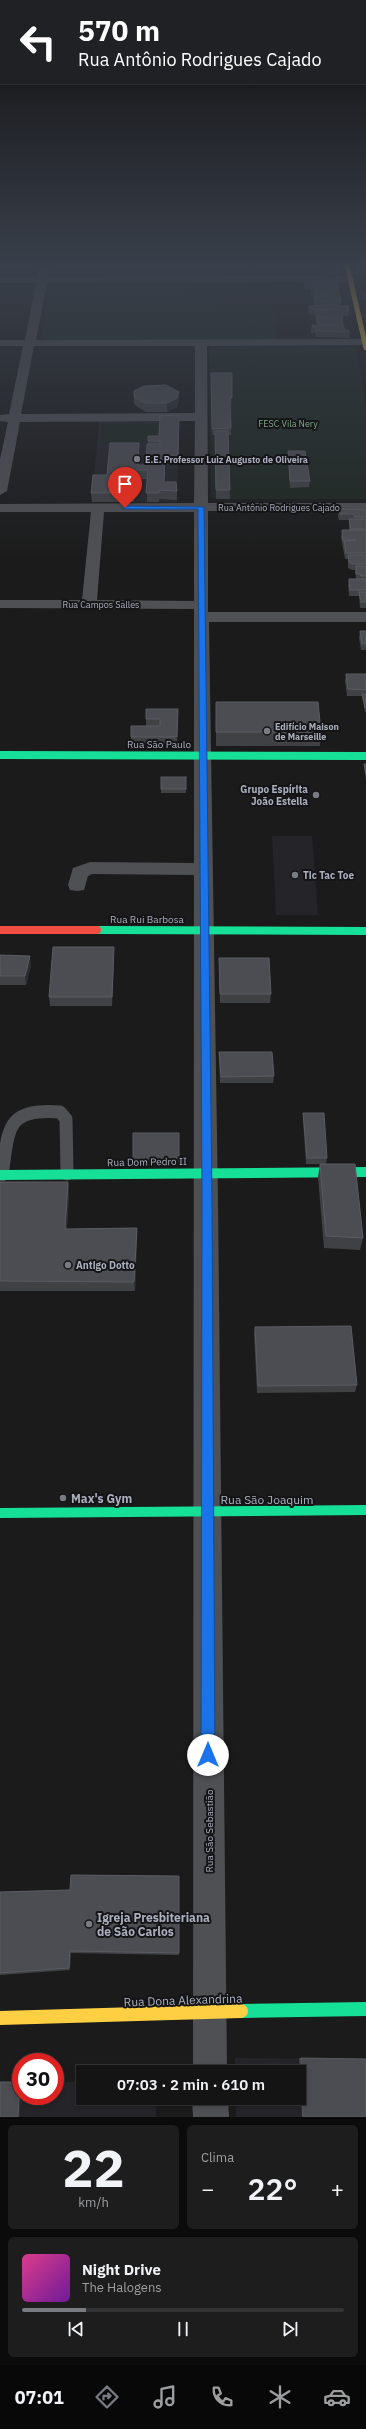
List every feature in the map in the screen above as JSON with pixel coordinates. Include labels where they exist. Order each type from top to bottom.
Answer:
[{"type":"main road","name":"Rua São Paulo","points":[[0,755],[366,756]]},
{"type":"main road","name":"Rua Rui Barbosa","points":[[0,930],[366,931]]},
{"type":"main road","name":"Rua Dom Pedro II","points":[[1,1175],[206,1172],[366,1172]]},
{"type":"main road","name":"Rua São Joaquim","points":[[0,1513],[366,1510]]},
{"type":"main road","name":"Rua Dona Alexandrina","points":[[0,2018],[210,2010],[366,2009]]},
{"type":"street","points":[[0,491],[24,364]]},
{"type":"street","name":"Rua São Sebastião","points":[[201,364],[210,2065]]},
{"type":"street","points":[[0,418],[200,417]]},
{"type":"street","name":"Rua Antônio Rodrigues Cajado","points":[[0,508],[366,507]]},
{"type":"street","points":[[89,604],[98,508]]},
{"type":"street","name":"Rua Campos Salles","points":[[0,604],[89,604],[201,611],[366,617]]},
{"type":"street","points":[[77,885],[80,872],[90,868],[203,869]]},
{"type":"street","points":[[210,2105],[211,2117]]},
{"type":"lane","points":[[1,1175],[8,1136],[15,1118],[27,1111],[42,1110],[60,1112],[66,1118],[67,1174]]},
{"type":"shaded area","name":"E.E. Professor Luiz Augusto de Oliveira","points":[[99,421],[179,422],[177,502],[92,502]]},
{"type":"shaded area","name":"Tic Tac Toe","points":[[272,836],[312,836],[318,915],[276,915]]},
{"type":"shaded area","points":[[235,2058],[366,2059],[366,2117],[236,2117],[236,2105],[306,2105],[306,2065],[235,2065]]},
{"type":"shaded area","points":[[0,2082],[12,2090],[12,2105],[64,2105],[64,2082],[76,2082],[76,2105],[156,2105],[156,2117],[0,2117]]},
{"type":"green space","name":"FESC Vila Nery","points":[[209,364],[359,364],[366,405],[366,499],[213,499],[211,497]]},
{"type":"green space","points":[[101,424],[158,424],[157,443],[101,443]]},
{"type":"building","points":[[211,373],[232,373],[232,398],[230,399],[231,428],[212,429]]},
{"type":"building","points":[[166,385],[179,392],[177,398],[167,403],[145,403],[135,398],[134,391],[144,386]]},
{"type":"building","points":[[179,415],[178,456],[165,456],[164,482],[176,482],[177,491],[159,490],[159,493],[146,493],[148,470],[135,470],[134,493],[91,493],[93,475],[107,475],[110,443],[139,443],[138,465],[146,465],[147,444],[160,444],[160,441],[148,441],[148,436],[159,436],[160,416]]},
{"type":"building","points":[[215,431],[228,431],[230,490],[216,490]]},
{"type":"building","points":[[288,451],[305,451],[310,481],[290,481]]},
{"type":"building","points":[[339,509],[366,510],[366,517],[355,517],[354,514],[340,514]]},
{"type":"building","points":[[349,519],[366,519],[366,529],[351,529]]},
{"type":"building","points":[[342,530],[366,530],[366,553],[346,553],[344,541],[356,540],[343,540]]},
{"type":"building","points":[[348,555],[366,555],[366,564],[352,564],[349,562]]},
{"type":"building","points":[[356,566],[366,566],[366,576],[356,574]]},
{"type":"building","points":[[349,579],[366,579],[366,590],[350,590]]},
{"type":"building","points":[[359,592],[366,592],[366,602],[361,602]]},
{"type":"building","points":[[360,631],[366,631],[366,644],[362,644]]},
{"type":"building","points":[[346,674],[366,674],[366,690],[348,689]]},
{"type":"building","points":[[362,694],[366,694],[366,708],[365,708]]},
{"type":"building","points":[[216,702],[318,702],[321,732],[216,732]]},
{"type":"building","points":[[146,709],[178,709],[177,737],[131,737],[131,726],[160,726],[160,719],[146,719]]},
{"type":"building","points":[[161,777],[186,777],[186,789],[161,789]]},
{"type":"building","points":[[53,947],[114,947],[112,997],[49,997]]},
{"type":"building","points":[[0,955],[30,956],[25,976],[0,976]]},
{"type":"building","points":[[219,958],[269,958],[271,994],[220,994]]},
{"type":"building","points":[[219,1052],[272,1052],[274,1076],[221,1077]]},
{"type":"building","points":[[303,1113],[324,1113],[327,1158],[307,1158]]},
{"type":"building","points":[[133,1133],[179,1133],[179,1158],[133,1159]]},
{"type":"building","points":[[320,1164],[355,1164],[363,1238],[326,1236]]},
{"type":"building","name":"Antigo Dotto","points":[[0,1182],[68,1182],[65,1229],[137,1228],[134,1282],[0,1281]]},
{"type":"building","points":[[351,1326],[357,1385],[258,1386],[255,1327]]},
{"type":"building","name":"Igreja Presbiteriana de São Carlos","points":[[71,1875],[179,1876],[179,1953],[70,1951],[69,1968],[0,1973],[0,1892],[70,1890]]},
{"type":"building","points":[[301,2058],[366,2059],[366,2117],[303,2117],[303,2105],[306,2105],[306,2065],[301,2065]]},
{"type":"building","points":[[0,2082],[12,2082],[12,2105],[19,2105],[18,2117],[0,2117]]},
{"type":"traffic: fast","points":[[0,755],[366,756]]},
{"type":"traffic: fast","points":[[97,930],[366,931]]},
{"type":"traffic: fast","points":[[0,1175],[366,1172]]},
{"type":"traffic: fast","points":[[0,1513],[366,1510]]},
{"type":"traffic: fast","points":[[241,2011],[366,2009]]},
{"type":"traffic: slow","points":[[0,2018],[241,2011]]},
{"type":"traffic: jam","points":[[0,930],[97,930]]},
{"type":"place","name":"E.E. Professor Luiz Augusto de Oliveira","points":[[137,459]]},
{"type":"place","name":"Edifício Maison de Marseille","points":[[267,731]]},
{"type":"place","name":"Grupo Espírita João Estella","points":[[316,795]]},
{"type":"place","name":"Tic Tac Toe","points":[[295,875]]},
{"type":"place","name":"Antigo Dotto","points":[[68,1265]]},
{"type":"place","name":"Max's Gym","points":[[63,1498]]},
{"type":"place","name":"Igreja Presbiteriana de São Carlos","points":[[89,1924]]},
{"type":"route","points":[[125,508],[201,507],[207,1200],[208,1755]]}]
